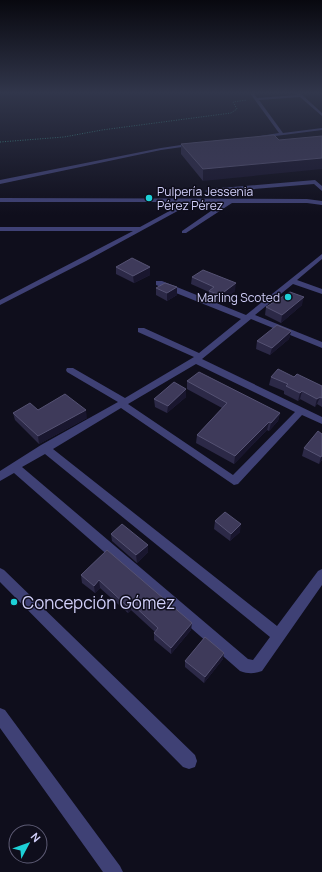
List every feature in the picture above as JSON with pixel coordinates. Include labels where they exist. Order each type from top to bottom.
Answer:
[{"type":"street","points":[[253,138],[292,133]]},
{"type":"street","points":[[0,182],[149,151],[199,144]]},
{"type":"street","points":[[315,182],[322,189]]},
{"type":"street","points":[[208,191],[322,182]]},
{"type":"street","points":[[0,200],[322,203]]},
{"type":"street","points":[[184,232],[230,201]]},
{"type":"street","points":[[0,303],[143,229],[191,202]]},
{"type":"street","points":[[0,229],[143,229]]},
{"type":"street","points":[[0,477],[45,448],[198,359],[322,256]]},
{"type":"street","points":[[292,281],[322,292]]},
{"type":"street","points":[[159,282],[322,345]]},
{"type":"street","points":[[141,330],[322,421]]},
{"type":"street","points":[[70,370],[123,403],[234,481],[301,411]]},
{"type":"street","points":[[45,448],[279,636]]},
{"type":"street","points":[[14,467],[245,666],[257,666],[322,575]]},
{"type":"street","points":[[0,574],[189,761]]},
{"type":"street","points":[[0,715],[114,872]]},
{"type":"path","points":[[0,142],[57,139],[93,133]]},
{"type":"building","points":[[274,135],[279,140],[322,136],[322,158],[203,169],[181,144]]},
{"type":"building","points":[[132,258],[150,267],[133,276],[116,267]]},
{"type":"building","points":[[203,270],[236,283],[220,295],[209,291],[214,287],[192,277]]},
{"type":"building","points":[[165,283],[177,287],[167,293],[156,288]]},
{"type":"building","points":[[290,292],[304,297],[282,315],[266,307]]},
{"type":"building","points":[[277,325],[291,331],[272,348],[257,341]]},
{"type":"building","points":[[278,369],[294,377],[297,374],[322,386],[322,398],[320,397],[317,399],[302,391],[300,393],[286,386],[288,384],[271,377]]},
{"type":"building","points":[[199,372],[280,413],[235,456],[197,435],[227,403],[187,381]]},
{"type":"building","points":[[174,382],[186,389],[168,406],[154,399]]},
{"type":"building","points":[[65,394],[86,410],[38,436],[13,413],[30,403],[38,410]]},
{"type":"building","points":[[318,431],[322,434],[321,457],[304,448]]},
{"type":"building","points":[[225,512],[241,524],[231,534],[215,521]]},
{"type":"building","points":[[122,524],[148,545],[136,555],[111,534]]},
{"type":"building","points":[[107,550],[192,623],[171,648],[154,633],[158,628],[131,603],[127,606],[99,580],[94,586],[81,575]]},
{"type":"building","points":[[205,637],[224,653],[205,677],[185,661]]},
{"type":"place","name":"Pulpería Jessenia Pérez Pérez","points":[[149,198]]},
{"type":"place","name":"Marling Scoted","points":[[288,297]]},
{"type":"place","name":"Concepción Gómez","points":[[14,602]]}]
